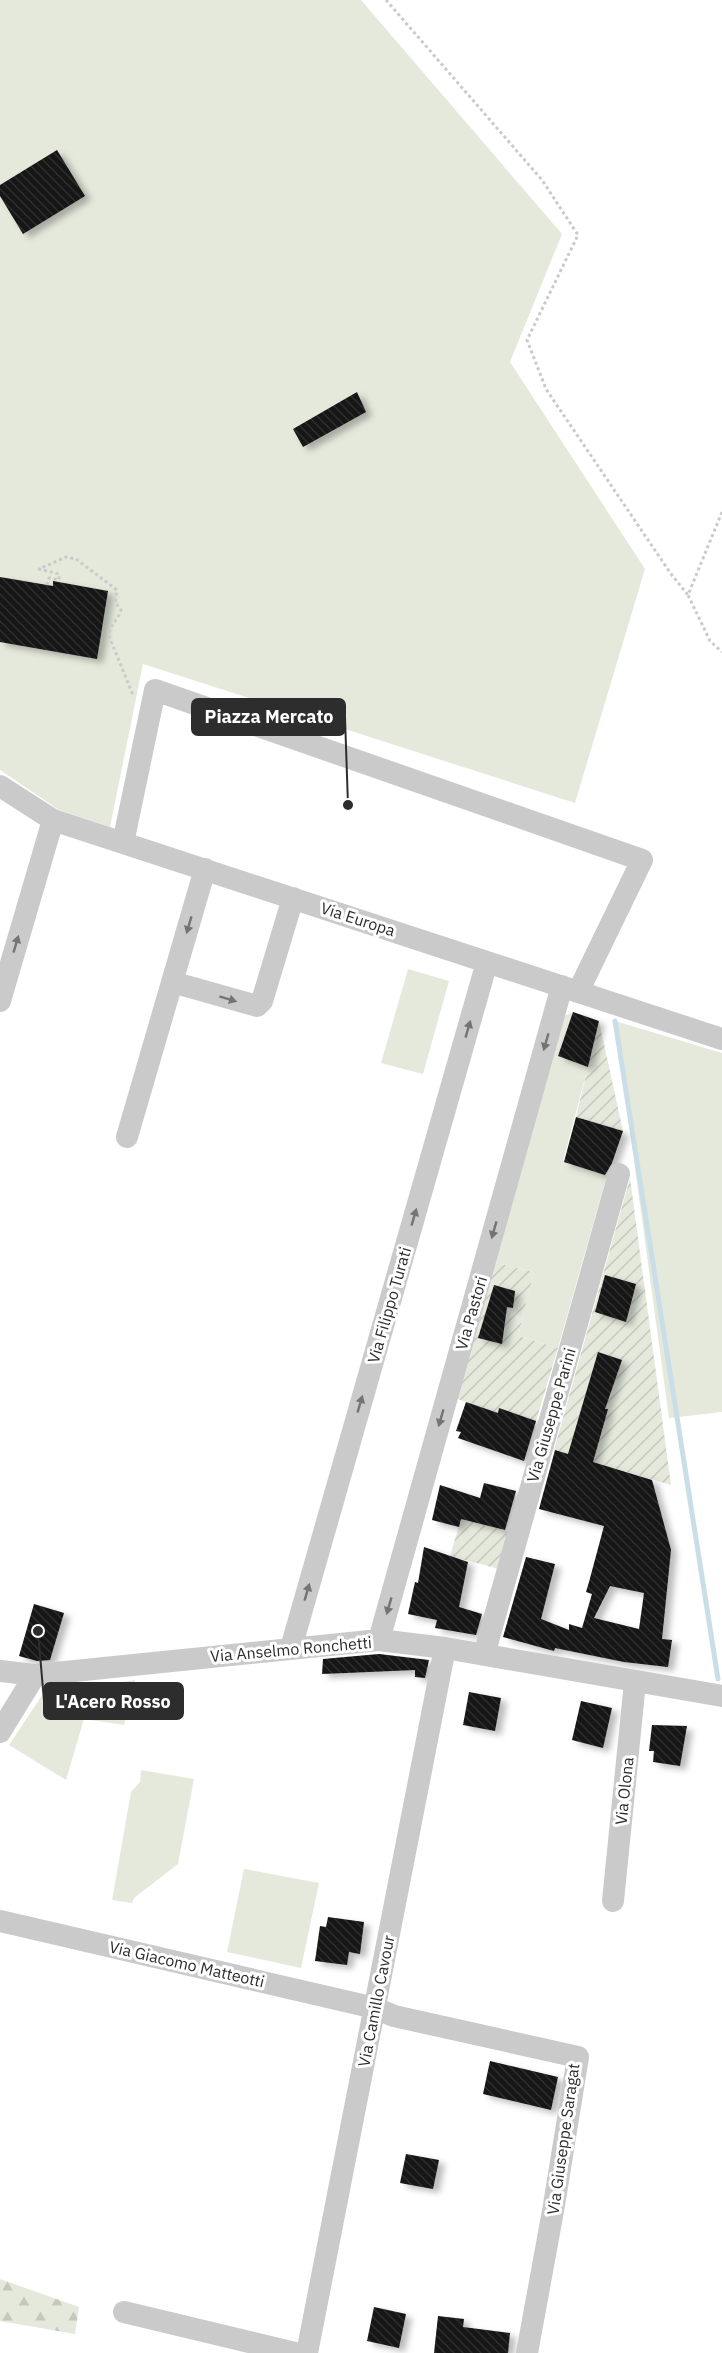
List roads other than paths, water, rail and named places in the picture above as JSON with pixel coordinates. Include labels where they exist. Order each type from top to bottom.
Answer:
[{"type":"street","name":"Via Pastori","points":[[123,843],[155,690],[642,860],[570,989],[380,1640]]},
{"type":"street","name":"Via Europa","points":[[0,786],[53,820],[722,1039]]},
{"type":"street","points":[[0,1001],[53,820]]},
{"type":"street","points":[[127,1137],[205,869]]},
{"type":"street","points":[[172,982],[257,1006],[262,1001],[293,898]]},
{"type":"street","name":"Via Filippo Turati","points":[[291,1648],[487,962]]},
{"type":"street","name":"Via Giuseppe Parini","points":[[484,1655],[619,1174]]},
{"type":"street","name":"Via Anselmo Ronchetti","points":[[0,1671],[35,1675],[380,1640],[445,1648],[722,1696]]},
{"type":"street","name":"Via Camillo Cavour","points":[[307,2353],[445,1648]]},
{"type":"street","points":[[0,1732],[35,1675]]},
{"type":"street","name":"Via Olona","points":[[613,1901],[635,1682]]},
{"type":"street","name":"Via Giacomo Matteotti","points":[[0,1921],[375,2008]]},
{"type":"street","name":"Via Giuseppe Saragat","points":[[375,2008],[394,2016],[578,2058],[553,2211],[526,2353]]},
{"type":"street","points":[[124,2312],[295,2353]]},
{"type":"waterway","points":[[615,1021],[718,1679]]},
{"type":"place","name":"Piazza Mercato","points":[[348,805]]},
{"type":"place","name":"L'Acero Rosso","points":[[38,1631]]}]
